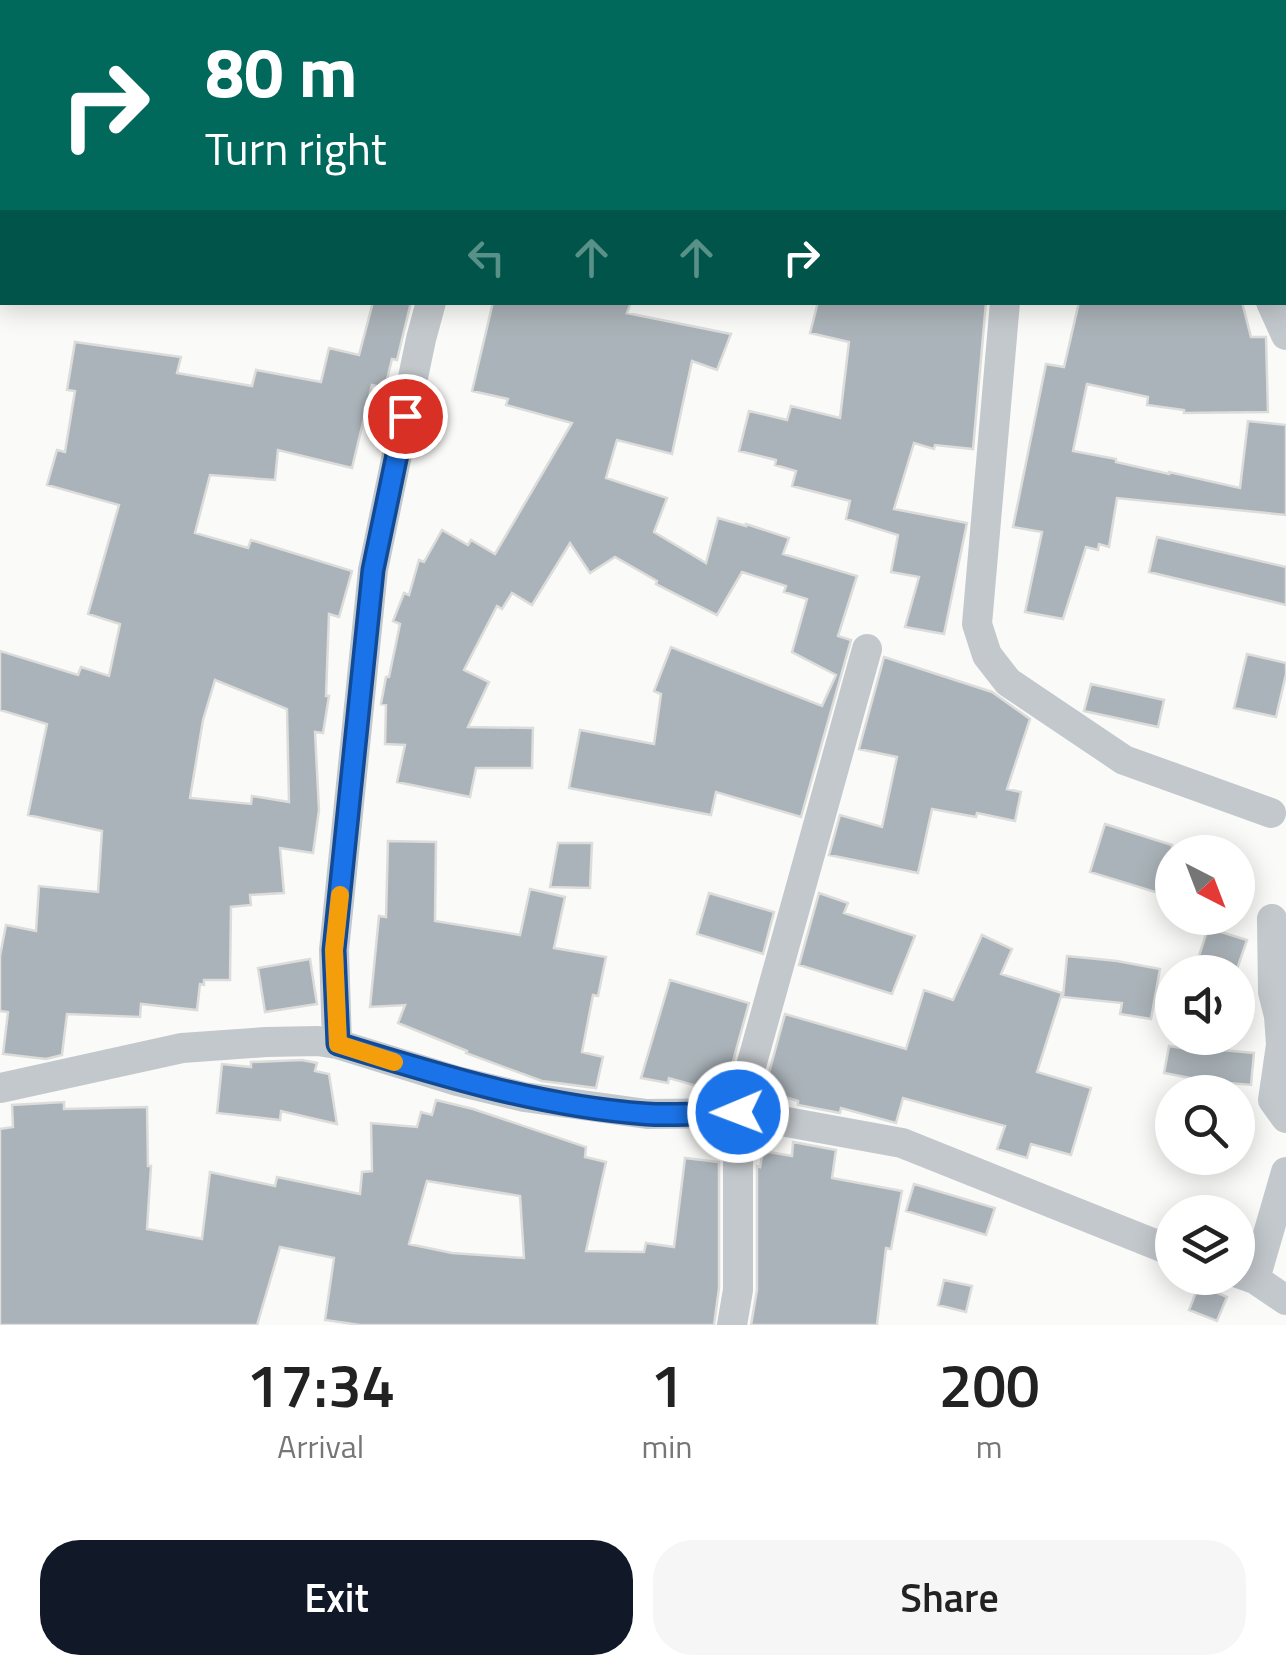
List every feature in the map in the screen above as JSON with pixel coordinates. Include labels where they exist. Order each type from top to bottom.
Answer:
[{"type":"street","points":[[338,1044],[334,950],[373,570],[430,305]]},
{"type":"street","points":[[1006,305],[977,624],[987,655],[1008,682],[1124,760],[1272,813]]},
{"type":"street","points":[[1271,305],[1286,336]]},
{"type":"street","points":[[732,1325],[738,1290],[738,1112],[867,650]]},
{"type":"street","points":[[1272,919],[1273,992],[1281,1045],[1273,1100],[1286,1118]]},
{"type":"street","points":[[0,1088],[182,1048],[318,1041],[524,1097],[647,1114],[738,1112],[902,1142],[1155,1244]]},
{"type":"street","points":[[1255,1253],[1286,1172]]},
{"type":"street","points":[[1255,1281],[1286,1300]]},
{"type":"building","points":[[372,305],[410,305],[397,360],[392,359],[385,388],[372,385],[352,468],[278,450],[275,480],[210,475],[195,533],[248,548],[251,540],[352,571],[339,617],[329,614],[329,696],[323,733],[315,732],[319,810],[313,853],[280,848],[284,893],[250,895],[251,905],[231,907],[230,980],[204,980],[197,1010],[141,1004],[140,1017],[67,1014],[62,1055],[46,1059],[3,1054],[8,1012],[0,1011],[0,956],[6,925],[36,931],[39,886],[98,892],[102,831],[28,815],[47,724],[0,710],[0,651],[78,675],[81,667],[109,676],[120,624],[88,614],[119,505],[47,485],[57,450],[65,452],[75,391],[67,390],[75,342],[181,357],[177,373],[252,386],[256,370],[321,382],[329,348],[359,355]],"holes":[[[215,680],[287,709],[289,802],[252,796],[251,804],[190,798],[203,720]]]},
{"type":"building","points":[[492,305],[630,305],[627,313],[731,334],[717,370],[692,361],[672,454],[617,440],[606,478],[667,498],[654,532],[706,563],[718,518],[789,538],[783,554],[857,576],[838,636],[851,640],[801,817],[716,792],[711,815],[569,788],[580,730],[654,744],[661,694],[654,691],[671,647],[822,706],[836,675],[792,652],[807,599],[784,592],[786,586],[742,572],[717,615],[656,584],[657,581],[615,557],[590,573],[570,543],[532,605],[512,593],[502,609],[497,606],[464,670],[489,682],[468,727],[533,728],[532,768],[476,768],[470,797],[397,782],[405,745],[385,744],[386,705],[381,704],[400,624],[393,621],[404,593],[409,595],[419,560],[424,562],[442,530],[495,554],[572,423],[506,405],[508,399],[472,391]]},
{"type":"building","points":[[817,305],[986,305],[973,449],[935,445],[934,449],[914,443],[894,509],[967,523],[944,634],[905,627],[919,577],[891,572],[898,535],[846,519],[850,501],[792,486],[796,471],[775,465],[776,460],[739,451],[749,411],[787,420],[791,406],[840,418],[849,342],[810,333]]},
{"type":"building","points":[[1078,305],[1243,305],[1251,337],[1266,337],[1268,412],[1184,413],[1147,405],[1148,397],[1087,384],[1073,451],[1240,488],[1248,421],[1286,425],[1286,515],[1117,498],[1109,547],[1086,547],[1063,619],[1025,612],[1042,532],[1013,527],[1046,364],[1064,367]]},
{"type":"building","points":[[1157,537],[1286,567],[1286,605],[1149,572]]},
{"type":"building","points":[[1247,654],[1286,663],[1276,717],[1234,708]]},
{"type":"building","points":[[884,657],[992,692],[1030,719],[1007,789],[1021,792],[1015,821],[932,809],[918,873],[829,855],[840,815],[882,827],[897,757],[859,749]]},
{"type":"building","points":[[1091,684],[1164,700],[1158,727],[1084,711]]},
{"type":"building","points":[[1105,824],[1155,840],[1155,892],[1090,872]]},
{"type":"building","points":[[388,841],[436,842],[435,921],[520,935],[530,889],[565,897],[554,948],[606,957],[598,996],[593,995],[582,1052],[603,1057],[596,1088],[542,1081],[466,1053],[398,1023],[405,1005],[370,1007],[379,916],[386,917]]},
{"type":"building","points":[[558,843],[592,843],[590,888],[550,887]]},
{"type":"building","points":[[709,893],[774,912],[763,954],[697,934]]},
{"type":"building","points":[[819,893],[848,903],[844,913],[915,936],[892,994],[799,965]]},
{"type":"building","points":[[982,935],[1012,949],[1001,974],[1062,993],[1037,1072],[1091,1088],[1071,1155],[1031,1144],[1027,1158],[997,1149],[1005,1126],[903,1098],[896,1123],[841,1108],[840,1113],[798,1105],[798,1101],[764,1091],[785,1014],[906,1049],[924,990],[953,1000]]},
{"type":"building","points":[[1206,935],[1231,935],[1247,940],[1242,955],[1199,955]]},
{"type":"building","points":[[1067,956],[1155,968],[1151,1019],[1120,1014],[1122,1003],[1063,997]]},
{"type":"building","points":[[310,959],[317,1004],[265,1012],[258,968]]},
{"type":"building","points":[[670,980],[749,1003],[724,1094],[669,1078],[668,1083],[641,1078]]},
{"type":"building","points":[[1167,1055],[1254,1055],[1252,1075],[1164,1073]]},
{"type":"building","points":[[251,1062],[317,1063],[315,1071],[329,1074],[337,1124],[281,1111],[280,1120],[217,1113],[222,1064],[251,1067]]},
{"type":"building","points":[[436,1100],[473,1109],[586,1147],[585,1157],[606,1162],[586,1251],[644,1252],[646,1243],[674,1247],[685,1158],[719,1162],[719,1288],[714,1325],[360,1325],[325,1320],[334,1258],[280,1247],[257,1325],[0,1325],[0,1129],[13,1127],[12,1105],[64,1102],[64,1109],[147,1107],[151,1166],[147,1229],[202,1239],[210,1172],[275,1186],[277,1177],[360,1194],[362,1172],[372,1171],[371,1123],[417,1127],[421,1112],[432,1115]],"holes":[[[427,1181],[520,1196],[524,1258],[452,1253],[409,1244]]]},
{"type":"building","points":[[793,1142],[836,1150],[832,1178],[902,1191],[891,1249],[886,1248],[877,1325],[751,1325],[757,1290],[757,1166],[760,1167],[763,1151],[792,1156]]},
{"type":"building","points":[[914,1184],[995,1208],[986,1235],[906,1211]]},
{"type":"building","points":[[944,1280],[972,1286],[966,1312],[938,1305]]},
{"type":"building","points":[[1195,1295],[1227,1297],[1217,1321],[1189,1310]]},
{"type":"slow traffic","points":[[340,895],[334,950],[338,1044],[394,1062]]},
{"type":"route","points":[[405,416],[373,570],[334,950],[338,1044],[524,1097],[647,1114],[738,1112]]}]
